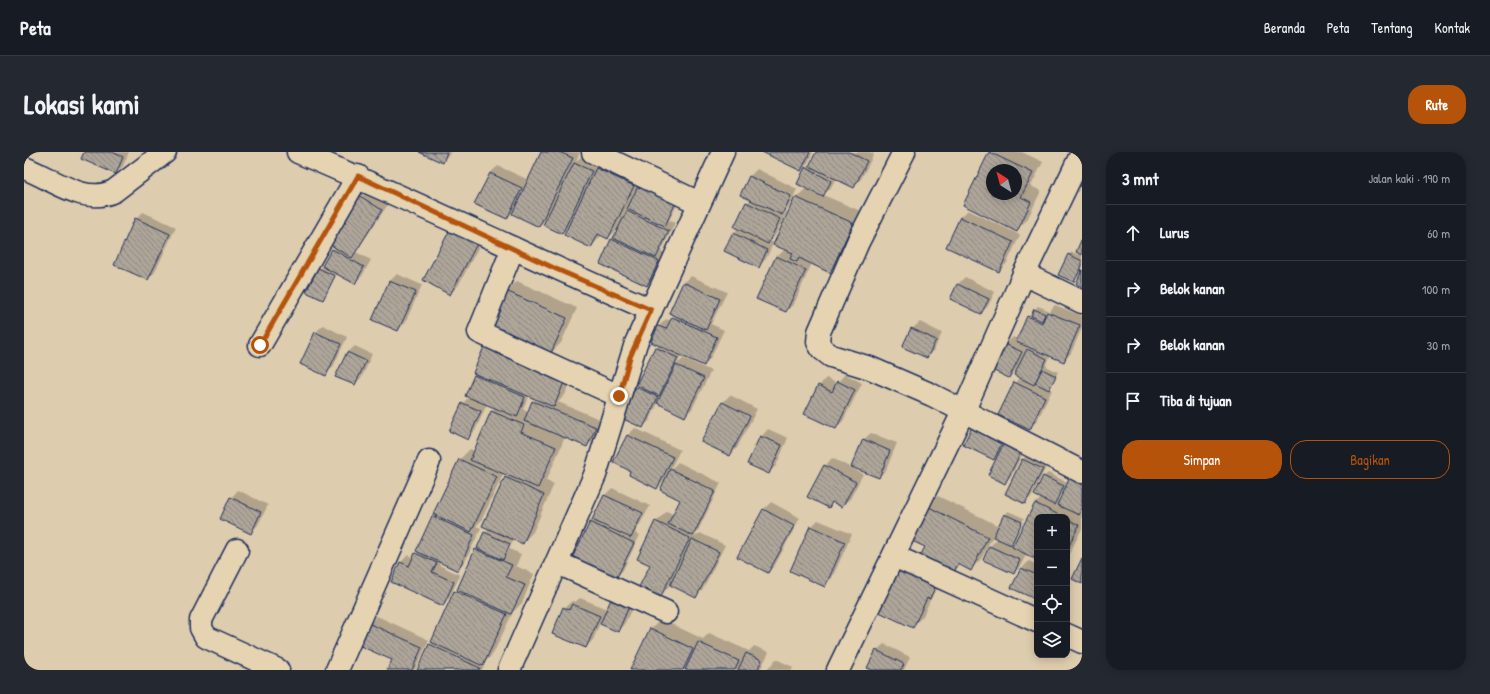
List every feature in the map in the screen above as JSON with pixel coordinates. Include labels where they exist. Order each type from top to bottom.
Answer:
[{"type":"street","points":[[24,168],[80,194],[93,196],[107,195],[165,152]]},
{"type":"street","points":[[298,152],[358,176],[556,269],[651,310]]},
{"type":"street","points":[[593,152],[699,203]]},
{"type":"street","points":[[509,670],[558,563],[595,475],[630,357],[723,152]]},
{"type":"street","points":[[904,152],[858,242],[819,332],[818,342],[831,356],[891,377],[964,410],[1082,472]]},
{"type":"street","points":[[838,670],[964,410],[1024,274],[1082,153]]},
{"type":"street","points":[[260,345],[358,176]]},
{"type":"street","points":[[513,248],[479,332],[619,396]]},
{"type":"street","points":[[1024,274],[1082,302]]},
{"type":"street","points":[[337,670],[429,461]]},
{"type":"street","points":[[237,550],[201,620],[201,628],[206,637],[278,670]]},
{"type":"street","points":[[894,556],[1034,620]]},
{"type":"street","points":[[558,563],[666,612]]},
{"type":"street","points":[[1070,636],[1082,642]]},
{"type":"building","points":[[84,152],[112,152],[123,157],[116,174],[81,159]]},
{"type":"building","points":[[419,152],[447,152],[443,163]]},
{"type":"building","points":[[541,152],[559,152],[573,158],[539,227],[512,214]]},
{"type":"building","points":[[762,152],[810,152],[801,171]]},
{"type":"building","points":[[816,152],[849,152],[867,161],[854,188],[809,166]]},
{"type":"building","points":[[989,152],[1014,164],[986,164],[986,200],[1022,200],[1022,198],[1031,202],[1017,232],[963,205]]},
{"type":"building","points":[[574,163],[592,171],[562,234],[543,225]]},
{"type":"building","points":[[805,167],[831,181],[823,197],[797,184]]},
{"type":"building","points":[[596,168],[634,186],[608,239],[598,234],[591,248],[564,235]]},
{"type":"building","points":[[1022,168],[1033,173],[1022,195]]},
{"type":"building","points":[[490,173],[522,188],[507,219],[474,204]]},
{"type":"building","points":[[749,176],[791,196],[782,215],[740,195]]},
{"type":"building","points":[[639,184],[676,202],[665,226],[627,209]]},
{"type":"building","points":[[360,196],[382,210],[352,258],[329,244]]},
{"type":"building","points":[[795,197],[853,223],[830,273],[799,258],[797,262],[790,259],[793,253],[773,245]]},
{"type":"building","points":[[746,202],[780,219],[768,244],[734,227]]},
{"type":"building","points":[[627,211],[669,231],[656,258],[613,238]]},
{"type":"building","points":[[960,217],[1013,242],[999,272],[946,247]]},
{"type":"building","points":[[135,218],[170,234],[148,280],[114,265]]},
{"type":"building","points":[[452,226],[479,240],[450,295],[423,280]]},
{"type":"building","points":[[733,233],[767,250],[759,268],[724,251]]},
{"type":"building","points":[[1082,238],[1082,255],[1076,252]]},
{"type":"building","points":[[611,239],[659,261],[647,286],[600,264]]},
{"type":"building","points":[[332,249],[364,267],[355,284],[322,266]]},
{"type":"building","points":[[1068,254],[1082,261],[1082,266],[1074,282],[1058,275]]},
{"type":"building","points":[[776,256],[806,270],[786,312],[756,299]]},
{"type":"building","points":[[318,268],[335,276],[323,300],[306,292]]},
{"type":"building","points":[[1082,270],[1082,287],[1076,284]]},
{"type":"building","points":[[389,281],[416,292],[398,331],[372,320]]},
{"type":"building","points":[[683,282],[720,299],[706,330],[669,313]]},
{"type":"building","points":[[957,284],[989,299],[981,314],[950,299]]},
{"type":"building","points":[[506,291],[567,318],[550,355],[489,328]]},
{"type":"building","points":[[1034,309],[1045,314],[1042,321],[1031,316]]},
{"type":"building","points":[[1047,312],[1080,325],[1064,362],[1016,342],[1027,316],[1042,323]]},
{"type":"building","points":[[672,317],[717,337],[704,366],[651,342],[658,326],[666,329]]},
{"type":"building","points":[[911,328],[936,340],[927,358],[902,347]]},
{"type":"building","points":[[315,332],[341,344],[326,376],[300,364]]},
{"type":"building","points":[[486,342],[567,375],[554,407],[473,373]]},
{"type":"building","points":[[1005,344],[1022,352],[1009,378],[992,370]]},
{"type":"building","points":[[655,347],[678,358],[659,396],[636,385]]},
{"type":"building","points":[[1027,349],[1047,359],[1034,385],[1014,375]]},
{"type":"building","points":[[347,352],[366,361],[355,385],[335,377]]},
{"type":"building","points":[[676,365],[704,378],[685,417],[657,403]]},
{"type":"building","points":[[1042,369],[1056,376],[1049,390],[1035,383]]},
{"type":"building","points":[[474,375],[525,397],[517,417],[465,396]]},
{"type":"building","points":[[837,381],[855,390],[836,429],[804,414],[818,385],[832,392]]},
{"type":"building","points":[[1014,382],[1045,397],[1030,430],[998,415]]},
{"type":"building","points":[[636,387],[658,397],[643,428],[621,418]]},
{"type":"building","points":[[532,401],[596,427],[587,447],[524,421]]},
{"type":"building","points":[[722,402],[750,416],[730,456],[701,442]]},
{"type":"building","points":[[462,403],[481,411],[468,440],[449,431]]},
{"type":"building","points":[[491,411],[524,425],[521,432],[556,447],[538,488],[470,460]]},
{"type":"building","points":[[976,419],[1006,434],[994,460],[963,445]]},
{"type":"building","points":[[627,435],[673,457],[657,489],[629,475],[630,471],[613,462]]},
{"type":"building","points":[[760,436],[782,445],[769,474],[747,464]]},
{"type":"building","points":[[863,439],[890,451],[879,478],[851,467]]},
{"type":"building","points":[[1004,443],[1021,452],[1005,484],[988,475]]},
{"type":"building","points":[[459,459],[497,477],[471,532],[433,514]]},
{"type":"building","points":[[1022,459],[1043,469],[1025,504],[1005,494]]},
{"type":"building","points":[[824,465],[856,482],[842,507],[832,502],[829,508],[807,497]]},
{"type":"building","points":[[670,469],[715,491],[693,536],[668,524],[680,500],[660,490]]},
{"type":"building","points":[[1071,475],[1082,480],[1082,508],[1079,515],[1057,505]]},
{"type":"building","points":[[1043,476],[1064,486],[1054,505],[1034,495]]},
{"type":"building","points":[[505,477],[544,495],[523,544],[482,526]]},
{"type":"building","points":[[604,495],[643,513],[631,538],[592,520]]},
{"type":"building","points":[[230,497],[261,512],[251,534],[220,519]]},
{"type":"building","points":[[1035,503],[1057,514],[1034,514],[1034,558],[1012,547]]},
{"type":"building","points":[[927,506],[988,537],[971,571],[958,564],[954,572],[920,556],[925,547],[910,540]]},
{"type":"building","points":[[763,509],[794,526],[768,573],[737,557]]},
{"type":"building","points":[[1004,514],[1022,522],[1011,545],[993,537]]},
{"type":"building","points":[[432,516],[474,535],[458,571],[416,551]]},
{"type":"building","points":[[1070,520],[1079,525],[1070,544]]},
{"type":"building","points":[[655,521],[690,538],[660,598],[639,587],[650,565],[637,559]]},
{"type":"building","points":[[590,522],[634,543],[616,579],[572,558]]},
{"type":"building","points":[[810,526],[845,542],[825,587],[790,571]]},
{"type":"building","points":[[484,532],[510,544],[503,560],[477,548]]},
{"type":"building","points":[[692,539],[719,552],[696,598],[670,585]]},
{"type":"building","points":[[989,546],[1020,560],[1014,574],[983,560]]},
{"type":"building","points":[[475,549],[512,565],[506,577],[525,585],[511,614],[457,590]]},
{"type":"building","points":[[415,553],[437,563],[432,572],[454,582],[443,606],[391,582],[400,562],[409,566]]},
{"type":"building","points":[[1082,558],[1082,584],[1072,579]]},
{"type":"building","points":[[899,562],[938,580],[930,599],[927,598],[913,628],[877,611]]},
{"type":"building","points":[[1021,568],[1034,574],[1034,599],[1011,588]]},
{"type":"building","points":[[454,591],[507,614],[483,666],[431,642]]},
{"type":"building","points":[[612,597],[630,604],[618,632],[600,624]]},
{"type":"building","points":[[572,604],[600,616],[586,648],[552,634],[563,607],[569,610]]},
{"type":"building","points":[[368,623],[422,647],[412,670],[387,670],[392,660],[358,645]]},
{"type":"building","points":[[650,628],[693,649],[683,670],[630,670]]},
{"type":"building","points":[[698,642],[739,661],[735,670],[685,670]]},
{"type":"building","points":[[429,644],[480,668],[479,670],[417,670]]},
{"type":"building","points":[[876,650],[904,664],[901,670],[872,670],[867,668]]},
{"type":"building","points":[[746,653],[762,660],[757,670],[738,670]]},
{"type":"route","points":[[260,345],[358,176],[556,269],[651,310],[630,357],[619,396]]}]
